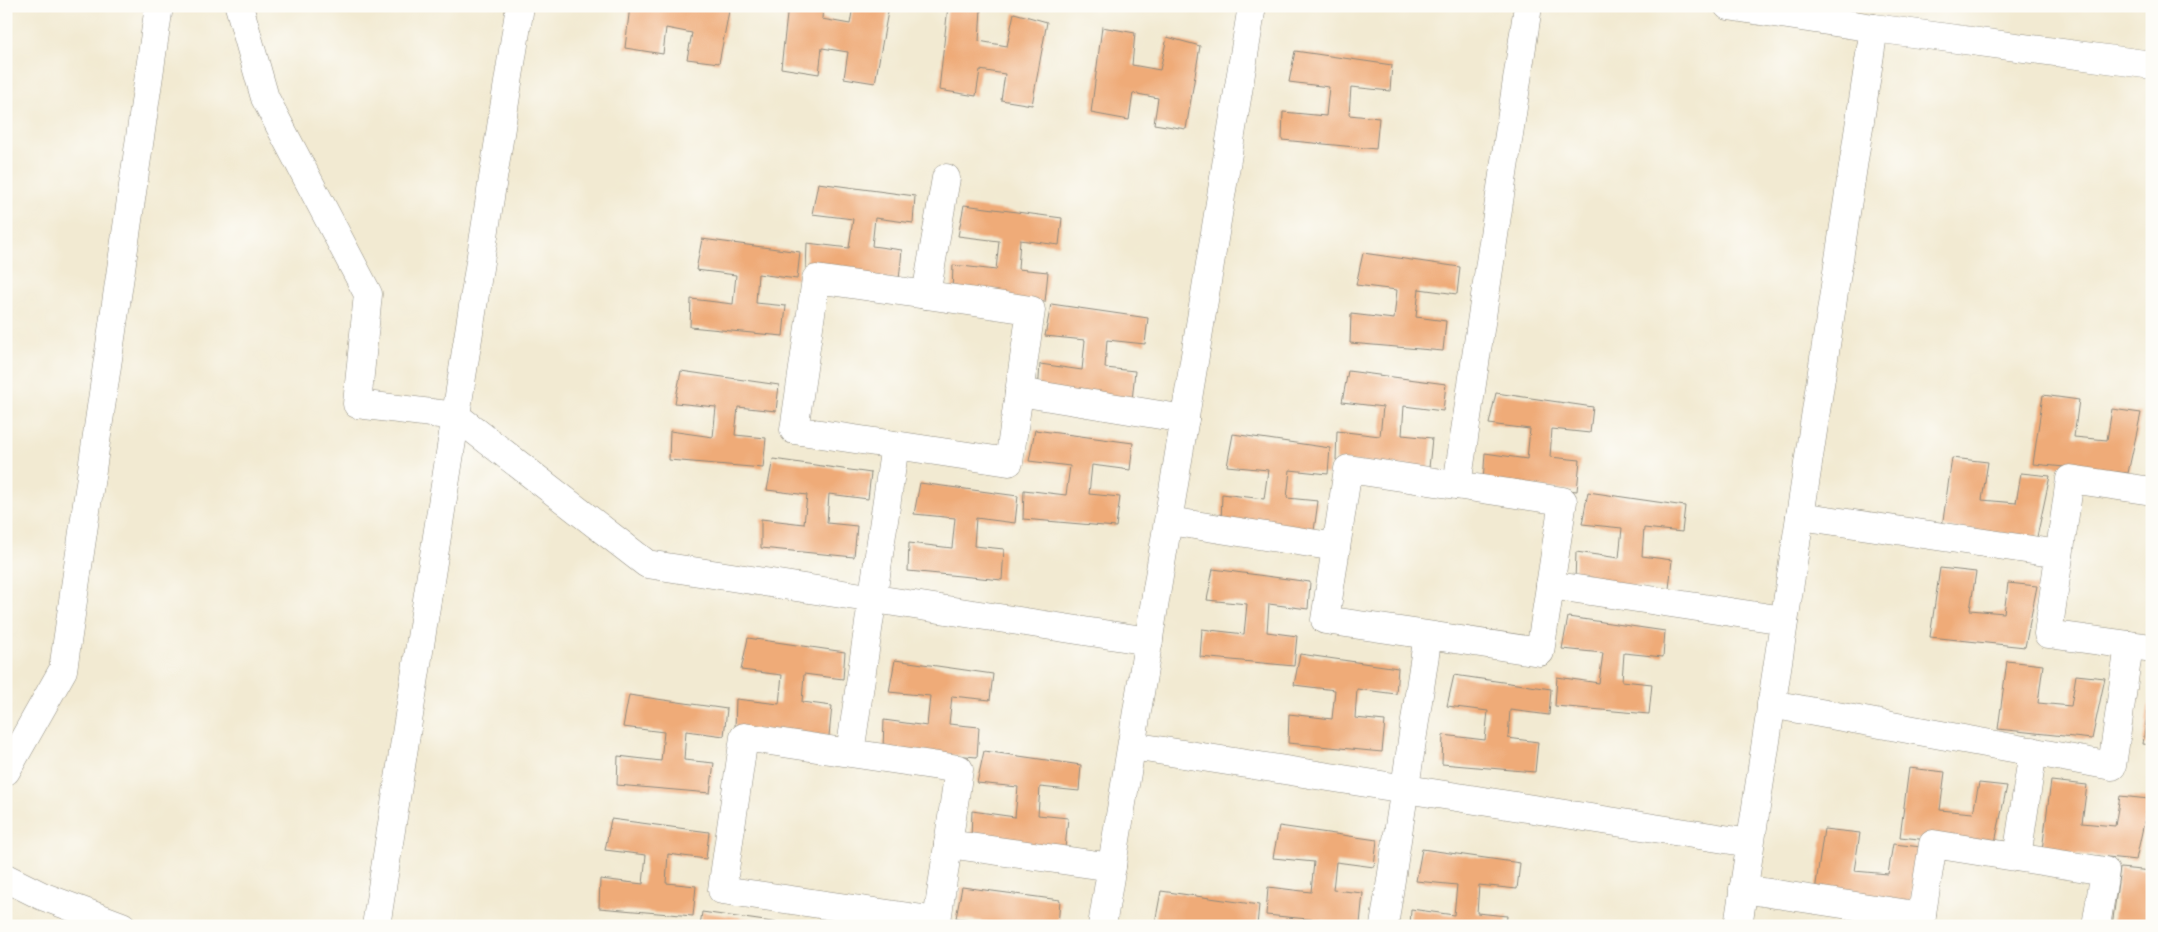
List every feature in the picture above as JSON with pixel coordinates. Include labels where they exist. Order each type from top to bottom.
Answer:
[{"type":"street","points":[[6,771],[63,670],[159,6]]},
{"type":"street","points":[[239,6],[265,98],[368,294],[357,404],[456,416],[647,564],[1149,641]]},
{"type":"street","points":[[376,926],[520,6]]},
{"type":"street","points":[[1102,926],[1252,6]]},
{"type":"street","points":[[1457,485],[1528,6]]},
{"type":"street","points":[[1728,6],[1874,28],[2152,65]]},
{"type":"street","points":[[1738,926],[1874,28]]},
{"type":"street","points":[[926,295],[946,178]]},
{"type":"street","points":[[816,279],[926,295],[1031,310],[1009,462],[794,430],[816,279]]},
{"type":"street","points":[[1019,392],[1185,419]]},
{"type":"street","points":[[850,753],[895,445]]},
{"type":"street","points":[[1348,468],[1563,501],[1540,652],[1325,620],[1336,547],[1348,468]]},
{"type":"street","points":[[1771,704],[2112,766],[2141,647],[2048,634],[2059,554],[2070,479],[2151,486]]},
{"type":"street","points":[[1800,516],[2059,554]]},
{"type":"street","points":[[1168,521],[1336,547]]},
{"type":"street","points":[[1550,585],[1784,620]]},
{"type":"street","points":[[1384,926],[1428,635]]},
{"type":"street","points":[[744,737],[850,753],[959,768],[937,921],[830,916],[722,890],[744,737]]},
{"type":"street","points":[[1132,746],[1750,843]]},
{"type":"street","points":[[2017,857],[2033,752]]},
{"type":"street","points":[[948,844],[1112,867]]},
{"type":"street","points":[[1744,889],[1921,921],[1933,844],[2105,871],[2096,926]]},
{"type":"street","points":[[6,878],[42,896],[122,926]]},
{"type":"building","points":[[630,6],[730,6],[719,63],[687,59],[692,33],[666,28],[663,54],[625,48]]},
{"type":"building","points":[[788,6],[823,6],[822,19],[850,24],[853,6],[889,6],[875,83],[844,78],[848,52],[822,48],[819,74],[781,68]]},
{"type":"building","points":[[948,6],[981,9],[979,41],[1007,46],[1014,13],[1047,22],[1032,105],[1001,100],[1005,74],[980,70],[976,96],[939,90]]},
{"type":"building","points":[[1102,27],[1135,33],[1132,65],[1160,70],[1167,37],[1200,46],[1186,129],[1154,124],[1158,98],[1133,93],[1129,120],[1091,113]]},
{"type":"building","points":[[1295,51],[1392,65],[1390,91],[1351,87],[1349,115],[1379,118],[1376,149],[1282,140],[1283,112],[1326,116],[1329,87],[1289,82]]},
{"type":"building","points":[[818,183],[915,196],[913,223],[875,218],[872,246],[902,250],[899,280],[806,271],[807,243],[849,248],[853,219],[812,214]]},
{"type":"building","points":[[964,205],[1062,218],[1059,245],[1020,240],[1018,269],[1048,272],[1045,302],[952,294],[953,265],[996,270],[999,241],[958,236]]},
{"type":"building","points":[[702,239],[800,252],[797,279],[758,274],[756,303],[786,306],[783,336],[690,327],[691,299],[733,304],[736,275],[696,270]]},
{"type":"building","points":[[1363,253],[1460,267],[1457,294],[1419,289],[1416,317],[1446,321],[1443,351],[1350,343],[1351,314],[1394,319],[1397,290],[1356,285]]},
{"type":"building","points":[[1051,304],[1148,318],[1145,344],[1107,340],[1105,368],[1135,371],[1132,401],[1038,393],[1040,364],[1082,370],[1085,340],[1045,336]]},
{"type":"building","points":[[681,371],[779,385],[776,411],[738,407],[735,435],[766,438],[763,468],[669,460],[670,431],[713,437],[716,407],[675,403]]},
{"type":"building","points":[[1348,371],[1446,384],[1443,411],[1404,406],[1402,435],[1432,438],[1429,468],[1336,460],[1337,431],[1380,436],[1383,407],[1342,402]]},
{"type":"building","points":[[1496,393],[1593,407],[1590,433],[1552,429],[1550,457],[1580,460],[1577,491],[1483,482],[1485,453],[1527,459],[1530,429],[1489,424]]},
{"type":"building","points":[[2043,395],[2079,400],[2074,437],[2107,440],[2112,409],[2141,413],[2128,473],[2033,464]]},
{"type":"building","points":[[1035,430],[1133,443],[1130,470],[1092,465],[1089,494],[1120,497],[1116,527],[1023,519],[1024,490],[1066,495],[1070,466],[1029,461]]},
{"type":"building","points":[[1233,434],[1330,448],[1328,474],[1290,470],[1287,498],[1318,501],[1314,531],[1221,523],[1222,494],[1264,499],[1268,470],[1227,466]]},
{"type":"building","points":[[1952,458],[1988,462],[1982,500],[2016,503],[2021,473],[2050,476],[2037,537],[1942,527]]},
{"type":"building","points":[[773,459],[871,473],[868,499],[829,494],[827,523],[857,526],[854,557],[761,548],[761,519],[804,524],[807,495],[767,490]]},
{"type":"building","points":[[920,483],[1018,496],[1015,523],[976,518],[974,546],[1004,549],[1002,580],[908,571],[909,543],[952,548],[955,518],[914,514]]},
{"type":"building","points":[[1588,492],[1685,506],[1682,532],[1644,528],[1642,556],[1672,560],[1669,589],[1575,581],[1576,552],[1619,558],[1622,528],[1582,524]]},
{"type":"building","points":[[1940,568],[1976,572],[1970,610],[2004,613],[2008,583],[2037,586],[2025,647],[1930,637]]},
{"type":"building","points":[[1213,569],[1310,582],[1308,609],[1269,604],[1267,632],[1297,636],[1294,666],[1200,657],[1202,629],[1244,634],[1247,604],[1207,600]]},
{"type":"building","points":[[1568,617],[1665,631],[1663,657],[1624,653],[1622,681],[1652,684],[1649,714],[1555,706],[1557,677],[1599,683],[1603,653],[1562,649]]},
{"type":"building","points":[[748,638],[845,652],[843,679],[804,674],[802,702],[832,706],[829,736],[735,728],[736,699],[779,704],[782,675],[741,670]]},
{"type":"building","points":[[1300,654],[1398,668],[1396,694],[1357,689],[1355,718],[1385,721],[1382,752],[1288,743],[1289,714],[1332,719],[1335,690],[1294,685]]},
{"type":"building","points":[[895,660],[993,674],[990,700],[952,696],[949,724],[979,727],[977,757],[883,749],[884,720],[927,726],[930,696],[889,692]]},
{"type":"building","points":[[2007,661],[2043,665],[2038,703],[2071,706],[2076,675],[2105,678],[2092,739],[1998,729]]},
{"type":"building","points":[[1454,675],[1551,689],[1549,715],[1510,710],[1508,738],[1538,742],[1535,772],[1442,764],[1443,735],[1485,740],[1488,711],[1447,706]]},
{"type":"building","points":[[2152,688],[2152,745],[2143,744]]},
{"type":"building","points":[[629,695],[727,709],[724,736],[686,731],[684,760],[714,763],[710,793],[617,785],[618,756],[661,761],[664,732],[623,727]]},
{"type":"building","points":[[984,751],[1081,765],[1079,791],[1040,787],[1038,815],[1068,818],[1065,849],[971,840],[972,811],[1015,817],[1018,787],[977,783]]},
{"type":"building","points":[[1909,768],[1945,772],[1940,810],[1973,813],[1979,783],[2007,786],[1994,847],[1900,837]]},
{"type":"building","points":[[2051,781],[2087,785],[2082,823],[2115,826],[2120,796],[2149,799],[2136,860],[2042,850]]},
{"type":"building","points":[[611,819],[709,832],[706,859],[668,854],[666,883],[696,886],[693,916],[599,908],[600,879],[643,884],[646,855],[605,850]]},
{"type":"building","points":[[1279,826],[1377,840],[1374,867],[1336,862],[1333,890],[1363,893],[1360,924],[1266,915],[1268,887],[1311,892],[1314,862],[1273,858]]},
{"type":"building","points":[[1824,829],[1860,833],[1854,871],[1888,874],[1893,844],[1922,847],[1909,908],[1814,898]]},
{"type":"building","points":[[1422,849],[1520,863],[1517,889],[1479,885],[1477,913],[1507,916],[1506,926],[1410,926],[1411,909],[1454,915],[1457,885],[1416,881]]},
{"type":"building","points":[[2120,868],[2152,871],[2152,926],[2112,926]]},
{"type":"building","points":[[962,887],[1060,900],[1058,926],[1019,923],[1019,926],[997,926],[997,923],[956,918]]},
{"type":"building","points":[[1161,891],[1259,905],[1257,926],[1182,926],[1155,923]]},
{"type":"building","points":[[702,912],[793,925],[793,926],[700,926]]}]
